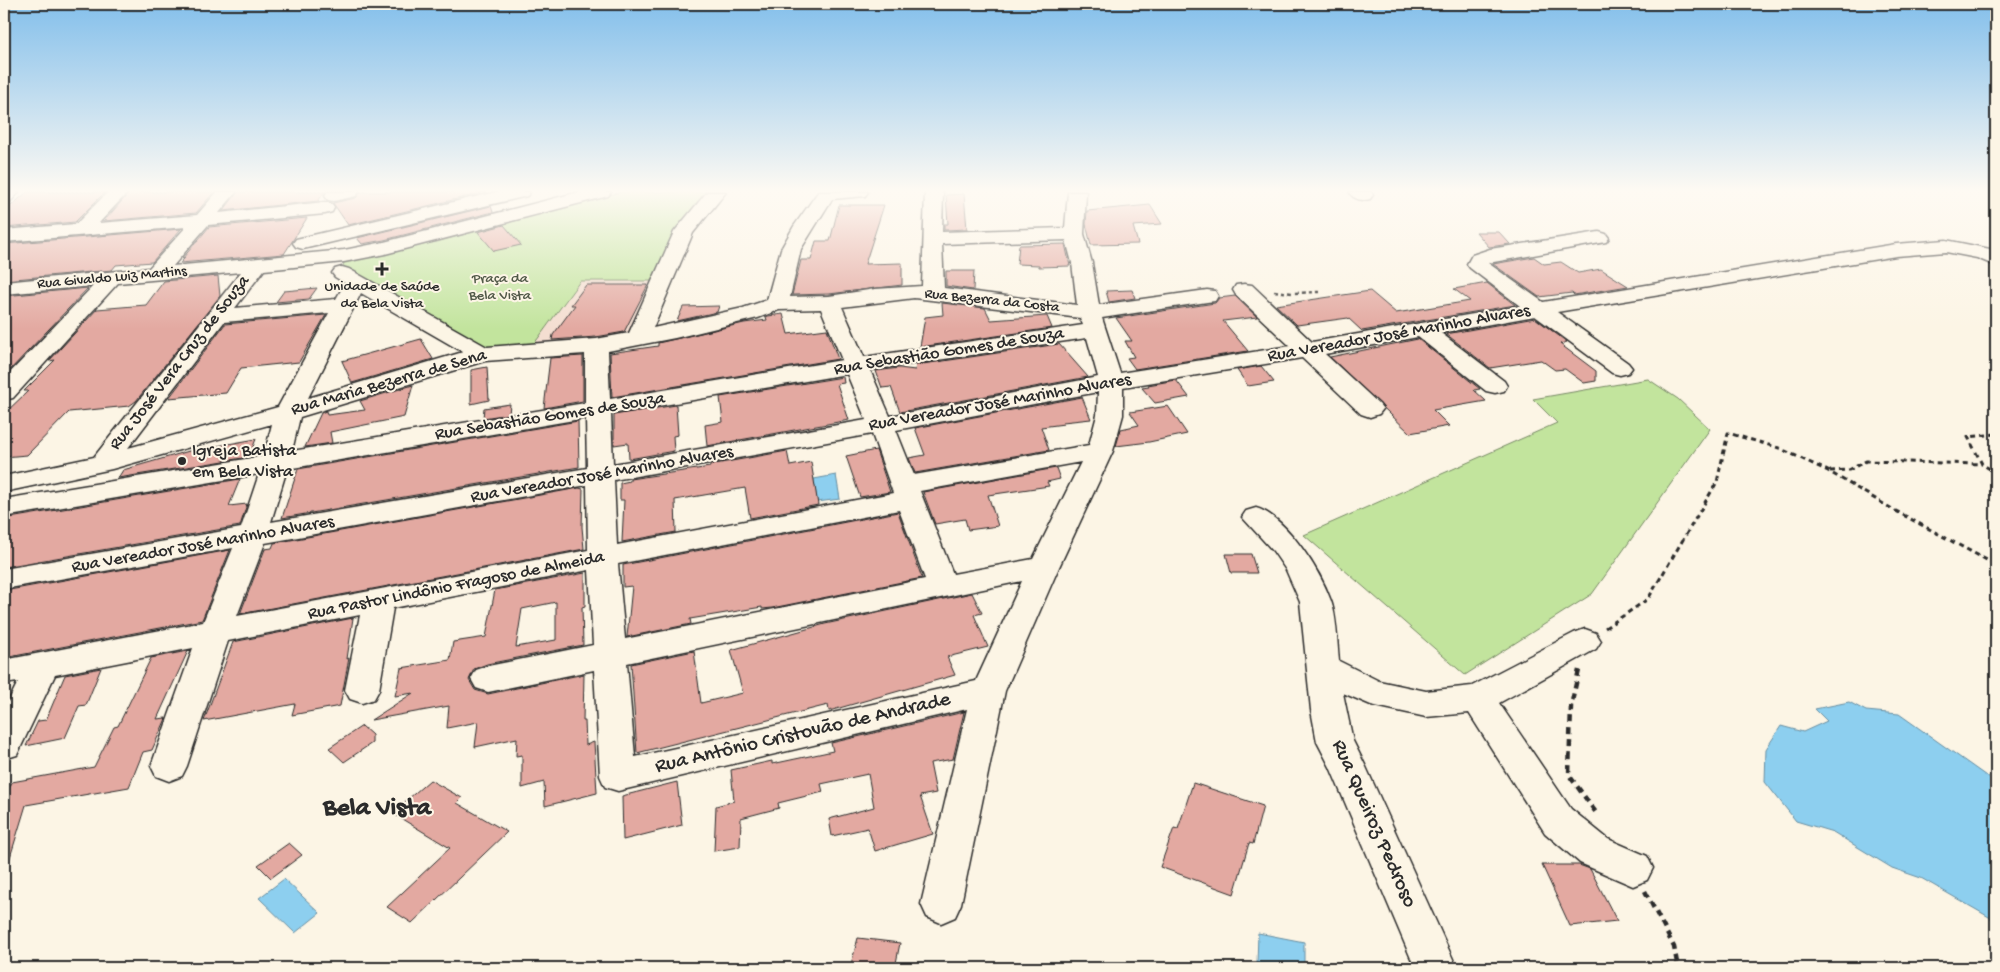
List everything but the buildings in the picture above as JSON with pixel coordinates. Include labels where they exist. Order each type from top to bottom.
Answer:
[{"type":"street","points":[[156,274],[188,237]]},
{"type":"street","points":[[289,261],[307,237]]},
{"type":"street","points":[[303,243],[327,237]]},
{"type":"street","name":"Rua Givaldo Luiz Martins","points":[[4,288],[289,261],[322,260],[385,248],[427,237]]},
{"type":"street","points":[[638,338],[682,237]]},
{"type":"street","points":[[777,304],[791,249],[798,237]]},
{"type":"street","points":[[933,294],[932,238],[955,237]]},
{"type":"street","points":[[941,904],[988,692],[1044,567],[1100,451],[1110,415],[1111,382],[1092,321],[1082,263],[1075,237]]},
{"type":"street","points":[[1599,238],[1490,255],[1479,259],[1477,264],[1620,368]]},
{"type":"street","name":"Rua Vereador José Marinho Alvares","points":[[4,579],[882,425],[1111,382],[1307,350],[1640,291],[1896,250],[1946,246],[1983,253],[1996,260]]},
{"type":"street","points":[[322,260],[350,293],[483,354]]},
{"type":"street","name":"Rua José Vera Cruz de Souza","points":[[103,463],[258,264]]},
{"type":"street","points":[[4,393],[113,277]]},
{"type":"street","points":[[1244,290],[1370,409]]},
{"type":"street","name":"Rua Bezerra da Costa","points":[[777,304],[829,302],[897,292],[985,299],[1092,321],[1207,296]]},
{"type":"street","points":[[217,316],[350,293]]},
{"type":"street","points":[[169,766],[215,632],[253,536],[276,461],[288,412],[350,293]]},
{"type":"street","points":[[829,302],[882,425],[943,586]]},
{"type":"street","name":"Rua Maria Bezerra de Sena","points":[[4,484],[103,463],[288,412],[483,354],[596,346],[750,313],[777,304]]},
{"type":"street","name":"Rua Sebastião Gomes de Souza","points":[[4,508],[276,461],[597,410],[856,365],[1092,321]]},
{"type":"street","points":[[1423,330],[1495,386]]},
{"type":"street","points":[[596,346],[603,558],[611,655]]},
{"type":"street","name":"Rua Pastor Lindônio Fragoso de Almeida","points":[[4,672],[603,558],[1100,451]]},
{"type":"street","name":"Rua Queiroz Pedroso","points":[[1256,517],[1283,544],[1300,567],[1316,602],[1328,710],[1335,742],[1348,767],[1436,968]]},
{"type":"street","points":[[488,679],[1044,567]]},
{"type":"street","points":[[362,690],[379,600]]},
{"type":"street","points":[[1323,668],[1371,692],[1426,704],[1478,699],[1585,641]]},
{"type":"street","name":"Rua Antônio Cristovão de Andrade","points":[[611,655],[618,776],[988,692]]},
{"type":"street","points":[[4,745],[43,665]]},
{"type":"street","points":[[1478,699],[1558,821],[1594,851],[1634,868]]},
{"type":"path","points":[[1601,822],[1569,775],[1571,706],[1585,641],[1648,599],[1717,482],[1728,434],[1779,448],[1828,471],[1894,510],[1996,565]]},
{"type":"path","points":[[1996,434],[1968,437],[1982,464],[1996,473]]},
{"type":"path","points":[[1828,471],[1849,470],[1866,461],[1982,464]]},
{"type":"path","points":[[1634,868],[1674,947],[1678,968]]},
{"type":"shaded area","points":[[580,281],[656,281],[630,336],[531,348]]},
{"type":"green space","name":"Praça da Bela Vista","points":[[454,237],[684,237],[656,281],[580,281],[531,348],[484,348],[343,266],[344,262],[349,259]]},
{"type":"green space","points":[[1648,379],[1678,399],[1710,429],[1592,594],[1465,675],[1304,535],[1557,423],[1533,399]]},
{"type":"water","points":[[836,475],[840,499],[817,502],[814,479]]},
{"type":"water","points":[[1849,702],[1866,711],[1899,714],[1996,783],[1996,921],[1921,878],[1892,868],[1833,832],[1796,821],[1765,782],[1766,749],[1781,726],[1803,732],[1827,721],[1815,709]]},
{"type":"water","points":[[284,879],[320,913],[295,933],[259,898]]},
{"type":"water","points":[[1258,933],[1304,942],[1304,968],[1281,968],[1257,964]]},
{"type":"place","name":"Unidade de Saúde da Bela Vista","points":[[382,269]]},
{"type":"place","name":"Igreja Batista em Bela Vista","points":[[182,461]]},
{"type":"district","name":"Bela Vista","points":[[377,809]]}]
